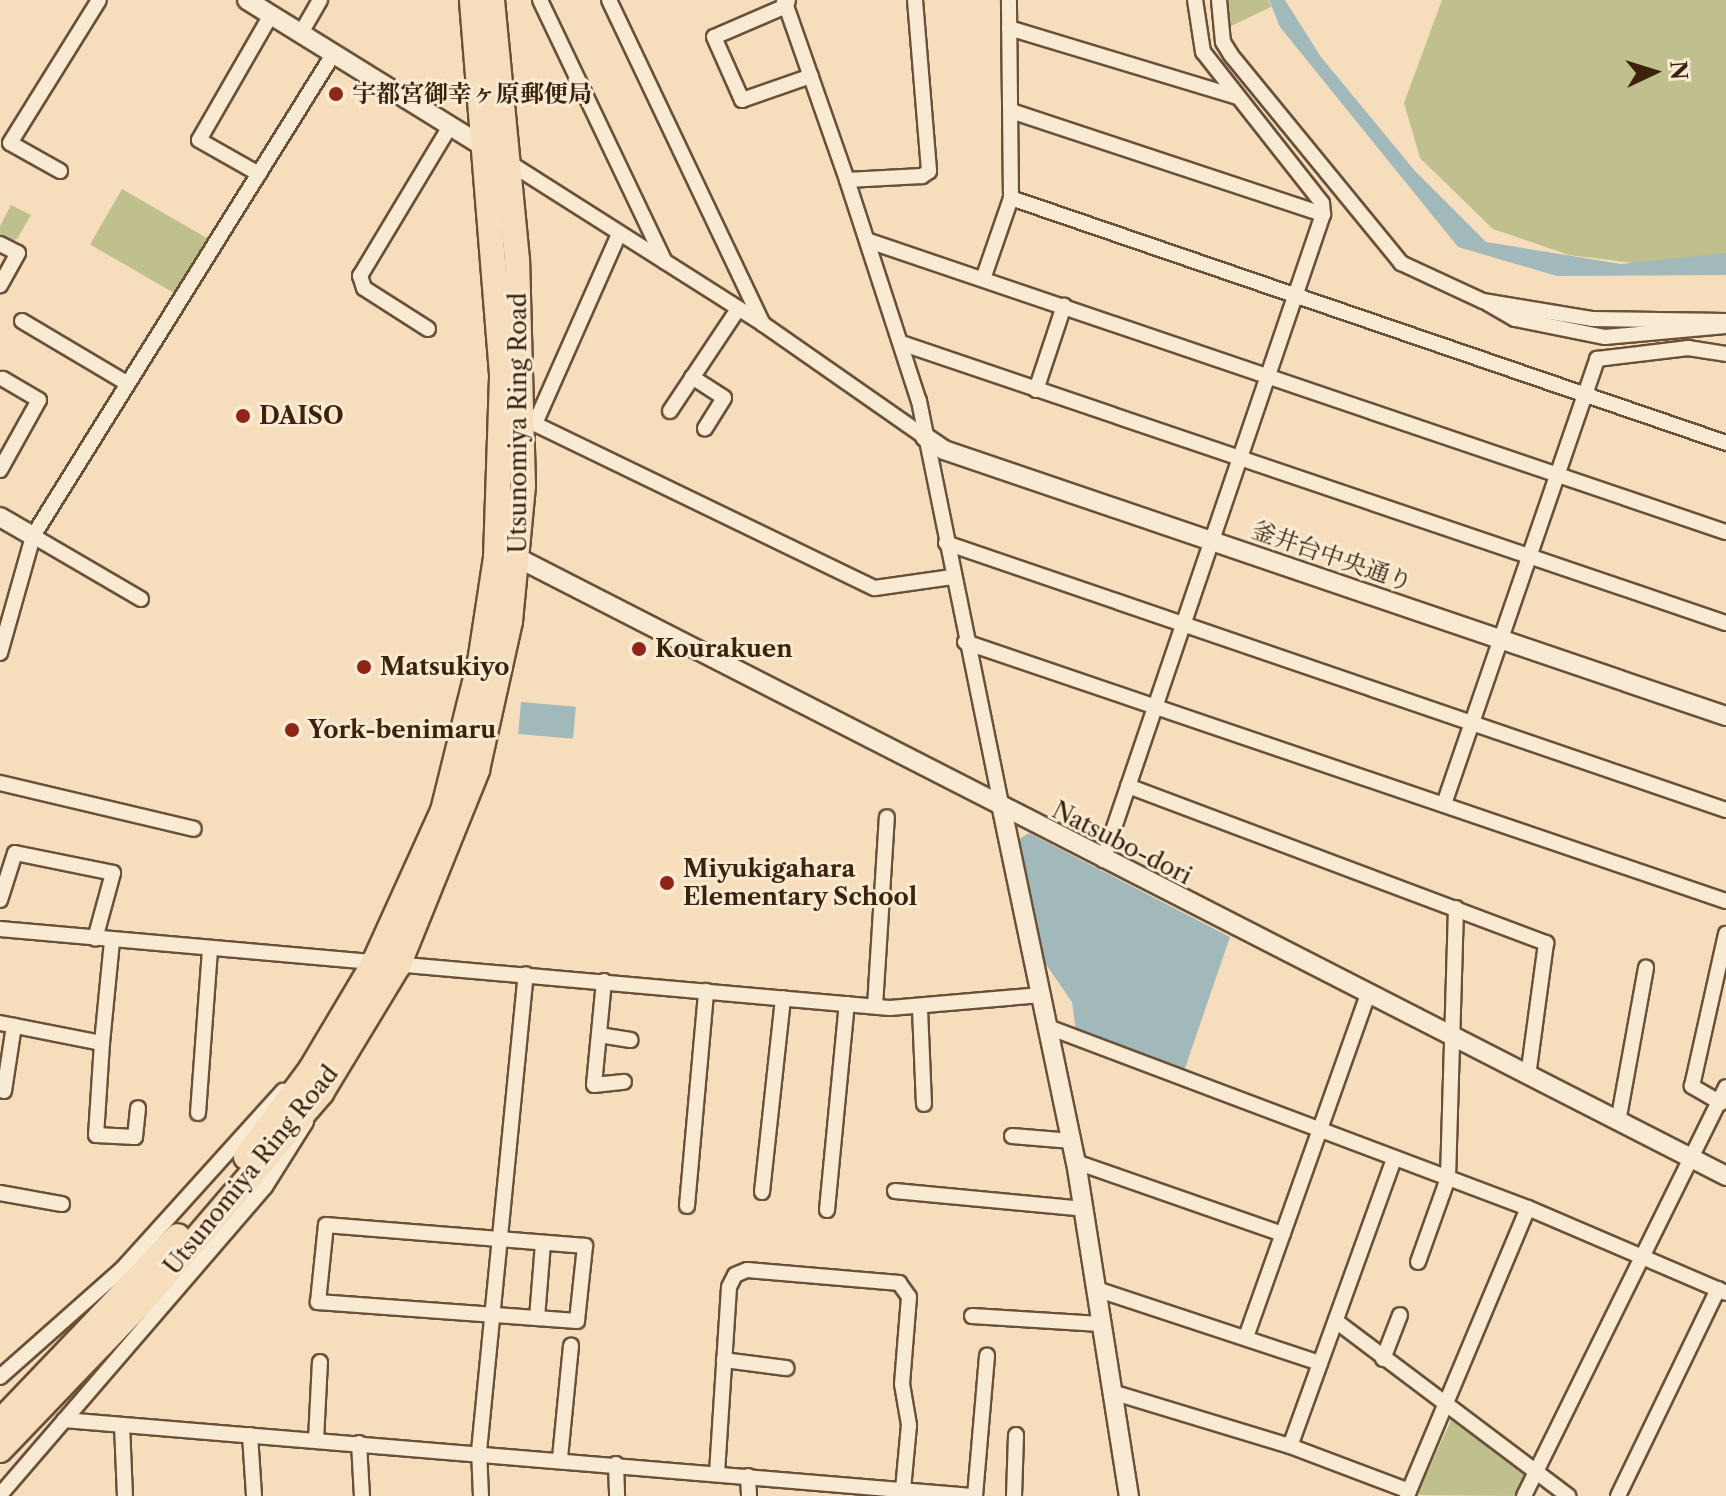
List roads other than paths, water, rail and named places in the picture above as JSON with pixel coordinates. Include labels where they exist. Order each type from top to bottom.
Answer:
[{"type":"highway","name":"Utsunomiya Ring Road","points":[[0,1422],[129,1291],[255,1147],[311,1069],[373,965],[443,811],[459,762],[508,559],[502,374],[472,0]]},
{"type":"highway","name":"Utsunomiya Ring Road","points":[[0,1450],[141,1303],[321,1093],[398,966],[477,770],[492,717],[508,559],[529,425],[492,0]]},
{"type":"highway","points":[[0,1403],[129,1291]]},
{"type":"highway","points":[[0,1465],[53,1396]]},
{"type":"street","points":[[60,171],[10,143],[99,0]]},
{"type":"street","points":[[247,0],[763,324],[925,437]]},
{"type":"street","points":[[301,33],[320,0]]},
{"type":"street","points":[[540,0],[665,262]]},
{"type":"street","points":[[609,0],[763,324]]},
{"type":"street","points":[[847,180],[922,176],[929,171],[915,0]]},
{"type":"street","points":[[983,279],[1011,198],[1009,0]]},
{"type":"street","points":[[1103,860],[1323,214],[1322,203],[1203,52],[1195,0]]},
{"type":"street","points":[[1219,0],[1223,42],[1231,55],[1401,263],[1515,319],[1605,337],[1703,332],[1726,323]]},
{"type":"street","points":[[811,76],[742,100],[714,37],[786,2],[904,344],[1072,1141],[1129,1496]]},
{"type":"street","points":[[259,174],[199,140],[271,15]]},
{"type":"street","points":[[1009,28],[1239,98]]},
{"type":"street","points":[[0,653],[33,536],[334,53]]},
{"type":"street","points":[[1011,111],[1323,214]]},
{"type":"street","points":[[428,329],[364,288],[360,276],[450,126]]},
{"type":"street","points":[[1011,198],[1726,443]]},
{"type":"street","points":[[619,234],[529,425],[875,588],[952,577]]},
{"type":"street","points":[[869,241],[1726,532]]},
{"type":"street","points":[[0,244],[18,253],[0,285]]},
{"type":"street","points":[[1483,301],[1592,319],[1726,323]]},
{"type":"street","points":[[1036,390],[1064,306]]},
{"type":"street","points":[[670,411],[738,309]]},
{"type":"street","points":[[22,321],[128,384]]},
{"type":"street","points":[[1444,804],[1605,337]]},
{"type":"street","points":[[904,344],[1242,456],[1726,623]]},
{"type":"street","points":[[1597,359],[1688,348],[1726,354]]},
{"type":"street","points":[[692,377],[724,398],[705,428]]},
{"type":"street","points":[[0,470],[39,400],[3,379]]},
{"type":"street","name":"釜井台中央通り","points":[[925,437],[944,450],[1726,716]]},
{"type":"street","points":[[0,517],[141,599]]},
{"type":"street","points":[[946,543],[1726,810]]},
{"type":"street","name":"Natsubo-dori","points":[[508,559],[1726,1176]]},
{"type":"street","points":[[965,642],[1726,901]]},
{"type":"street","points":[[0,783],[194,829]]},
{"type":"street","points":[[1128,786],[1546,943],[1528,1076]]},
{"type":"street","points":[[875,1006],[887,817]]},
{"type":"street","points":[[0,900],[15,853],[113,873],[95,939]]},
{"type":"street","points":[[1418,1262],[1448,1178],[1456,908]]},
{"type":"street","points":[[0,929],[373,965],[526,974],[920,1009],[1041,995]]},
{"type":"street","points":[[1721,1103],[1692,1086],[1726,934]]},
{"type":"street","points":[[112,941],[96,1135],[135,1137],[138,1108]]},
{"type":"street","points":[[198,1113],[210,950]]},
{"type":"street","points":[[1618,1122],[1646,968]]},
{"type":"street","points":[[481,1496],[479,1451],[526,974]]},
{"type":"street","points":[[604,981],[594,1085],[624,1082]]},
{"type":"street","points":[[687,1206],[706,991]]},
{"type":"street","points":[[1246,1337],[1316,1131],[1368,995]]},
{"type":"street","points":[[762,1192],[783,998]]},
{"type":"street","points":[[827,1210],[847,1004]]},
{"type":"street","points":[[920,1009],[924,1104]]},
{"type":"street","points":[[4,1091],[7,1024],[102,1043]]},
{"type":"street","points":[[1048,1027],[1316,1131],[1528,1208],[1722,1291],[1618,1496]]},
{"type":"street","points":[[599,1035],[631,1040]]},
{"type":"street","points":[[0,1377],[123,1268],[269,1106],[311,1069]]},
{"type":"street","points":[[1524,1496],[1642,1255],[1694,1160],[1726,1087]]},
{"type":"street","points":[[1,1495],[265,1187],[321,1093]]},
{"type":"street","points":[[1012,1136],[1072,1141]]},
{"type":"street","points":[[1290,1446],[1394,1159]]},
{"type":"street","points":[[1076,1162],[1283,1234]]},
{"type":"street","points":[[895,1191],[1084,1209]]},
{"type":"street","points":[[0,1193],[62,1204]]},
{"type":"street","points":[[1112,1392],[1290,1446],[1408,1494],[1528,1208]]},
{"type":"street","points":[[326,1225],[500,1241],[585,1246],[577,1321],[318,1302],[326,1225]]},
{"type":"street","points":[[537,1318],[543,1243]]},
{"type":"street","points":[[717,1473],[729,1287],[735,1275],[747,1270],[899,1283],[909,1297],[902,1384],[909,1425],[903,1490]]},
{"type":"street","points":[[1096,1289],[1320,1363]]},
{"type":"street","points":[[1383,1359],[1400,1315]]},
{"type":"street","points":[[972,1316],[1100,1324]]},
{"type":"street","points":[[1336,1321],[1568,1496]]},
{"type":"street","points":[[560,1458],[571,1346]]},
{"type":"street","points":[[64,1420],[560,1458],[876,1492],[903,1490],[974,1496],[987,1356]]},
{"type":"street","points":[[724,1360],[786,1368]]},
{"type":"street","points":[[316,1440],[320,1362]]},
{"type":"street","points":[[122,1425],[125,1496]]},
{"type":"street","points":[[250,1435],[254,1496]]},
{"type":"street","points":[[1014,1496],[1016,1435]]},
{"type":"street","points":[[359,1443],[362,1496]]},
{"type":"street","points":[[616,1464],[617,1496]]},
{"type":"street","points":[[748,1476],[749,1496]]},
{"type":"water","points":[[1269,0],[1285,0],[1321,57],[1415,171],[1486,242],[1621,264],[1726,253],[1726,275],[1557,276],[1458,247],[1280,27]]},
{"type":"water","points":[[521,702],[576,707],[573,739],[518,734]]},
{"type":"water","points":[[1029,833],[1230,937],[1183,1074],[1076,1032],[1072,1002],[1045,963],[1018,840]]},
{"type":"place","name":"宇都宮御幸ヶ原郵便局","points":[[336,94]]},
{"type":"place","name":"DAISO","points":[[243,416]]},
{"type":"place","name":"Kourakuen","points":[[639,649]]},
{"type":"place","name":"Matsukiyo","points":[[364,667]]},
{"type":"place","name":"York-benimaru","points":[[292,730]]},
{"type":"place","name":"Miyukigahara Elementary School","points":[[667,883]]}]
